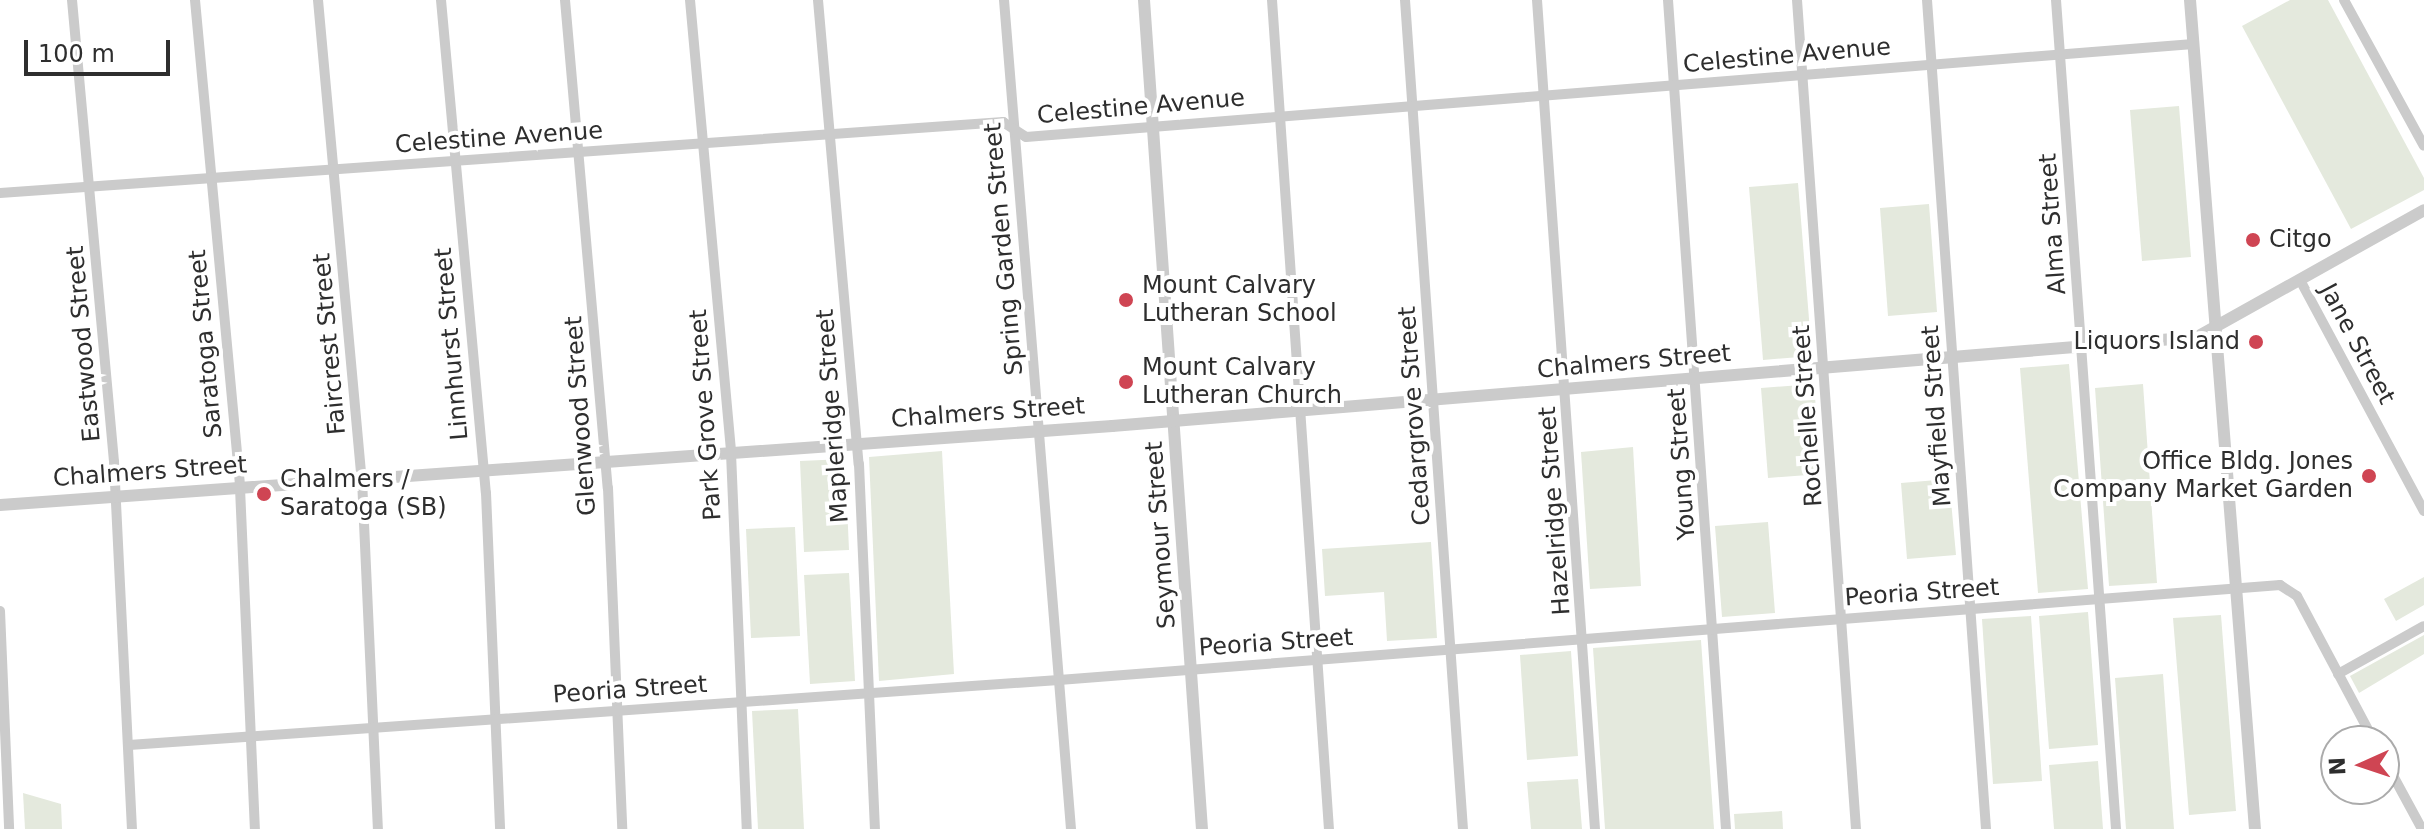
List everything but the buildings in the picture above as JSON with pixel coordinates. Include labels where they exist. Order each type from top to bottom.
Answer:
[{"type":"street","name":"Eastwood Street","points":[[72,0],[116,497],[132,829]]},
{"type":"street","name":"Saratoga Street","points":[[195,0],[240,488],[255,829]]},
{"type":"street","name":"Faircrest Street","points":[[318,0],[362,479],[378,829]]},
{"type":"street","name":"Linnhurst Street","points":[[441,0],[484,471],[500,829]]},
{"type":"street","name":"Glenwood Street","points":[[565,0],[606,462],[622,829]]},
{"type":"street","name":"Park Grove Street","points":[[690,0],[731,453],[747,829]]},
{"type":"street","name":"Mapleridge Street","points":[[818,0],[858,445],[875,829]]},
{"type":"street","name":"Spring Garden Street","points":[[1004,0],[1071,829]]},
{"type":"street","name":"Seymour Street","points":[[1144,0],[1176,421],[1202,829]]},
{"type":"street","points":[[1272,0],[1303,411],[1329,829]]},
{"type":"street","name":"Cedargrove Street","points":[[1405,0],[1463,829]]},
{"type":"street","name":"Hazelridge Street","points":[[1537,0],[1567,390],[1595,829]]},
{"type":"street","name":"Young Street","points":[[1668,0],[1697,380],[1726,829]]},
{"type":"street","name":"Rochelle Street","points":[[1797,0],[1826,369],[1856,829]]},
{"type":"street","name":"Mayfield Street","points":[[1927,0],[1986,829]]},
{"type":"street","name":"Alma Street","points":[[2056,0],[2116,829]]},
{"type":"street","points":[[2190,0],[2213,330],[2255,829]]},
{"type":"street","points":[[2344,0],[2424,146]]},
{"type":"street","name":"Celestine Avenue","points":[[0,193],[1003,122],[1026,137],[2193,44]]},
{"type":"street","name":"Chalmers Street","points":[[0,505],[1039,432],[2081,349],[2197,337],[2424,210]]},
{"type":"street","name":"Jane Street","points":[[2300,280],[2424,511]]},
{"type":"street","name":"Peoria Street","points":[[129,745],[1059,680],[2287,586],[2338,674]]},
{"type":"street","points":[[0,611],[9,829]]},
{"type":"street","points":[[2365,725],[2338,674],[2424,626]]},
{"type":"street","points":[[2400,788],[2422,829]]},
{"type":"shaded area","points":[[2290,0],[2328,0],[2424,178],[2424,190],[2351,229],[2242,26]]},
{"type":"shaded area","points":[[2179,106],[2191,257],[2142,261],[2130,110]]},
{"type":"shaded area","points":[[1798,183],[1812,356],[1763,360],[1749,187]]},
{"type":"shaded area","points":[[1929,204],[1937,312],[1888,316],[1880,208]]},
{"type":"shaded area","points":[[2069,364],[2088,589],[2038,593],[2020,368]]},
{"type":"shaded area","points":[[1814,384],[1821,474],[1768,478],[1761,388]]},
{"type":"shaded area","points":[[2143,384],[2157,583],[2109,586],[2095,388]]},
{"type":"shaded area","points":[[1633,447],[1641,586],[1590,589],[1581,452]]},
{"type":"shaded area","points":[[942,451],[954,674],[879,681],[869,457]]},
{"type":"shaded area","points":[[845,459],[849,550],[804,552],[800,461]]},
{"type":"shaded area","points":[[1949,479],[1956,555],[1907,559],[1901,483]]},
{"type":"shaded area","points":[[1768,522],[1775,613],[1722,617],[1715,526]]},
{"type":"shaded area","points":[[795,527],[800,636],[751,638],[746,529]]},
{"type":"shaded area","points":[[1431,542],[1437,638],[1387,641],[1384,592],[1325,596],[1322,549]]},
{"type":"shaded area","points":[[849,573],[855,681],[810,684],[804,575]]},
{"type":"shaded area","points":[[2424,577],[2424,605],[2396,621],[2384,599]]},
{"type":"shaded area","points":[[2088,612],[2098,745],[2049,749],[2039,616]]},
{"type":"shaded area","points":[[2221,615],[2236,811],[2189,815],[2173,618]]},
{"type":"shaded area","points":[[2031,616],[2042,781],[1993,784],[1982,619]]},
{"type":"shaded area","points":[[2424,635],[2424,654],[2359,693],[2350,676]]},
{"type":"shaded area","points":[[1701,640],[1714,829],[1605,829],[1593,648]]},
{"type":"shaded area","points":[[1571,651],[1578,756],[1527,760],[1520,655]]},
{"type":"shaded area","points":[[2163,674],[2174,829],[2126,829],[2115,678]]},
{"type":"shaded area","points":[[798,709],[804,829],[758,829],[752,711]]},
{"type":"shaded area","points":[[2098,761],[2103,829],[2054,829],[2049,765]]},
{"type":"shaded area","points":[[1578,779],[1582,829],[1531,829],[1527,782]]},
{"type":"shaded area","points":[[23,793],[61,804],[62,829],[25,829]]},
{"type":"shaded area","points":[[1782,811],[1783,829],[1735,829],[1734,814]]},
{"type":"place","name":"Citgo","points":[[2253,240]]},
{"type":"place","name":"Mount Calvary Lutheran School","points":[[1126,300]]},
{"type":"place","name":"Liquors Island","points":[[2256,342]]},
{"type":"place","name":"Mount Calvary Lutheran Church","points":[[1126,382]]},
{"type":"place","name":"Office Bldg. Jones Company Market Garden","points":[[2369,476]]},
{"type":"place","name":"Chalmers / Saratoga (SB)","points":[[264,494]]}]
